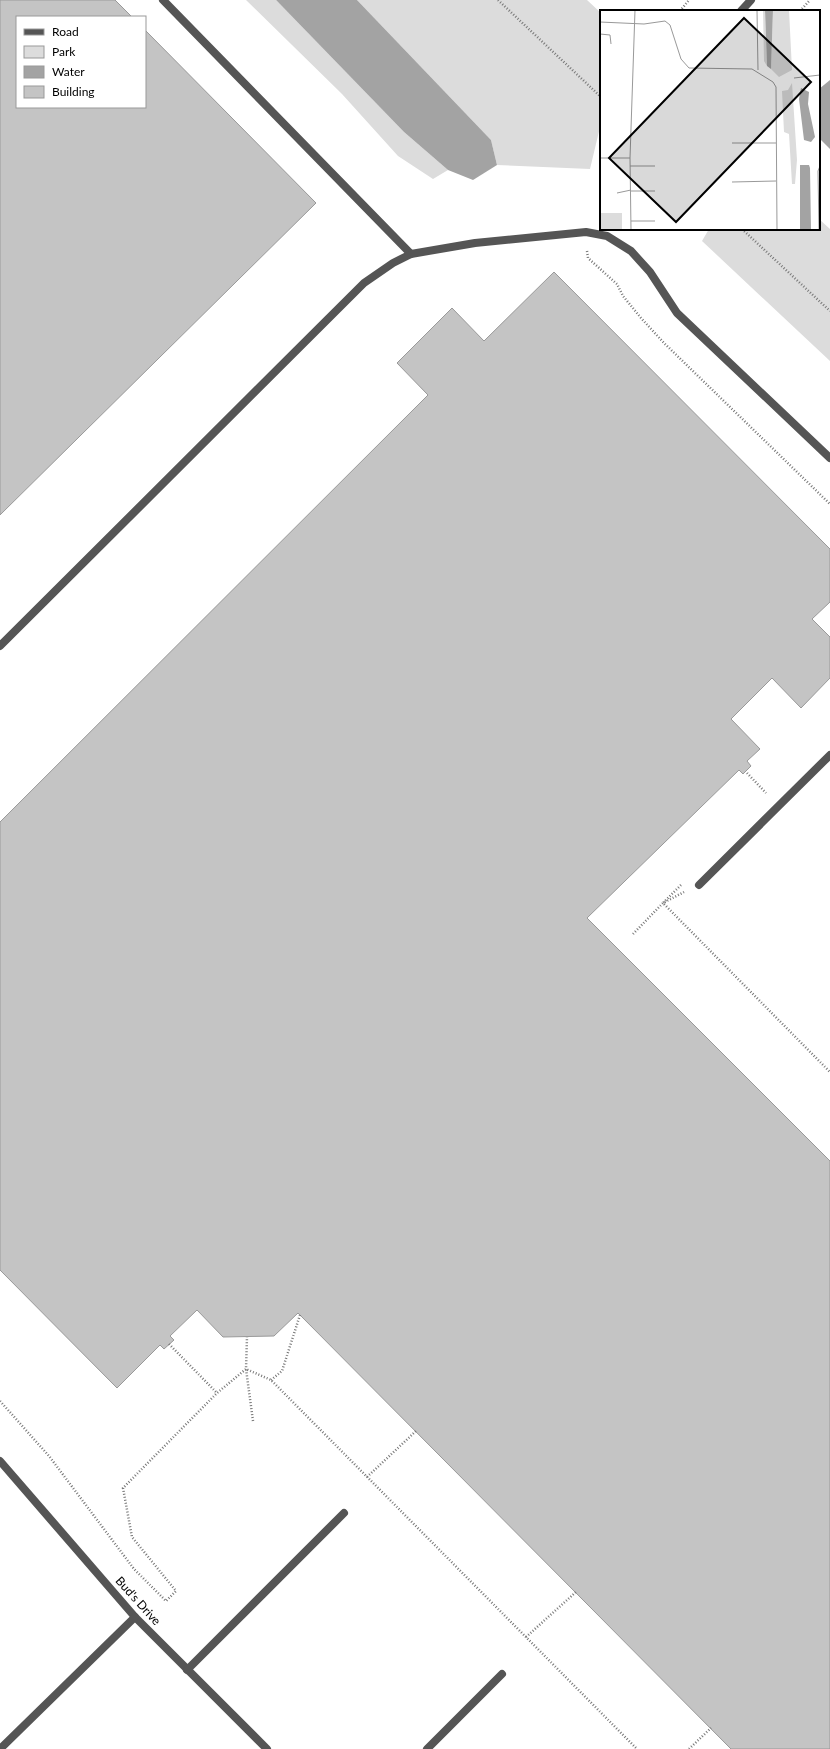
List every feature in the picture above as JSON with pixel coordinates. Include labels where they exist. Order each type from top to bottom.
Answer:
[{"type":"street","points":[[163,0],[411,254]]},
{"type":"street","points":[[742,10],[751,0]]},
{"type":"street","points":[[0,646],[364,283],[393,263],[411,254],[475,243],[586,232],[607,236],[631,251],[650,272],[677,313],[830,458]]},
{"type":"street","points":[[699,885],[830,755]]},
{"type":"street","name":"Bud's Drive","points":[[0,1461],[135,1617],[267,1749]]},
{"type":"street","points":[[187,1670],[344,1513]]},
{"type":"street","points":[[0,1749],[135,1617]]},
{"type":"street","points":[[427,1749],[502,1674]]},
{"type":"path","points":[[498,0],[600,97]]},
{"type":"path","points":[[681,10],[689,0]]},
{"type":"path","points":[[801,10],[810,0]]},
{"type":"path","points":[[743,230],[830,311]]},
{"type":"path","points":[[586,232],[588,258],[617,284],[623,296],[640,318],[830,504]]},
{"type":"path","points":[[747,772],[768,795]]},
{"type":"path","points":[[633,934],[685,881]]},
{"type":"path","points":[[663,904],[699,885]]},
{"type":"path","points":[[663,904],[830,1072]]},
{"type":"path","points":[[271,1380],[282,1371],[300,1315]]},
{"type":"path","points":[[247,1336],[246,1369],[253,1421]]},
{"type":"path","points":[[169,1344],[217,1393]]},
{"type":"path","points":[[246,1369],[271,1380],[637,1749]]},
{"type":"path","points":[[0,1401],[49,1456],[134,1569],[166,1601],[176,1591],[132,1537],[123,1488],[217,1393],[246,1369]]},
{"type":"path","points":[[367,1477],[416,1431]]},
{"type":"path","points":[[526,1637],[576,1592]]},
{"type":"path","points":[[689,1749],[711,1728]]},
{"type":"green space","points":[[246,0],[276,0],[404,132],[448,170],[433,179],[398,156],[342,94]]},
{"type":"green space","points":[[357,0],[587,0],[600,12],[600,127],[590,169],[497,165],[491,140]]},
{"type":"green space","points":[[820,220],[830,229],[830,361],[702,241],[708,230],[820,230]]},
{"type":"water","points":[[276,0],[357,0],[491,140],[497,165],[473,180],[448,170],[404,132]]},
{"type":"water","points":[[830,80],[830,149],[820,139],[820,88]]},
{"type":"building","points":[[0,0],[115,0],[131,16],[16,16],[16,108],[146,108],[146,31],[316,203],[0,515]]},
{"type":"building","points":[[554,272],[830,549],[830,602],[812,619],[830,637],[830,678],[801,708],[772,678],[731,719],[760,749],[747,761],[751,766],[743,774],[739,770],[587,918],[830,1161],[830,1749],[731,1749],[298,1313],[274,1336],[223,1337],[197,1310],[170,1336],[174,1340],[164,1349],[160,1345],[117,1388],[0,1270],[0,822],[428,395],[397,363],[452,308],[484,341]]}]
